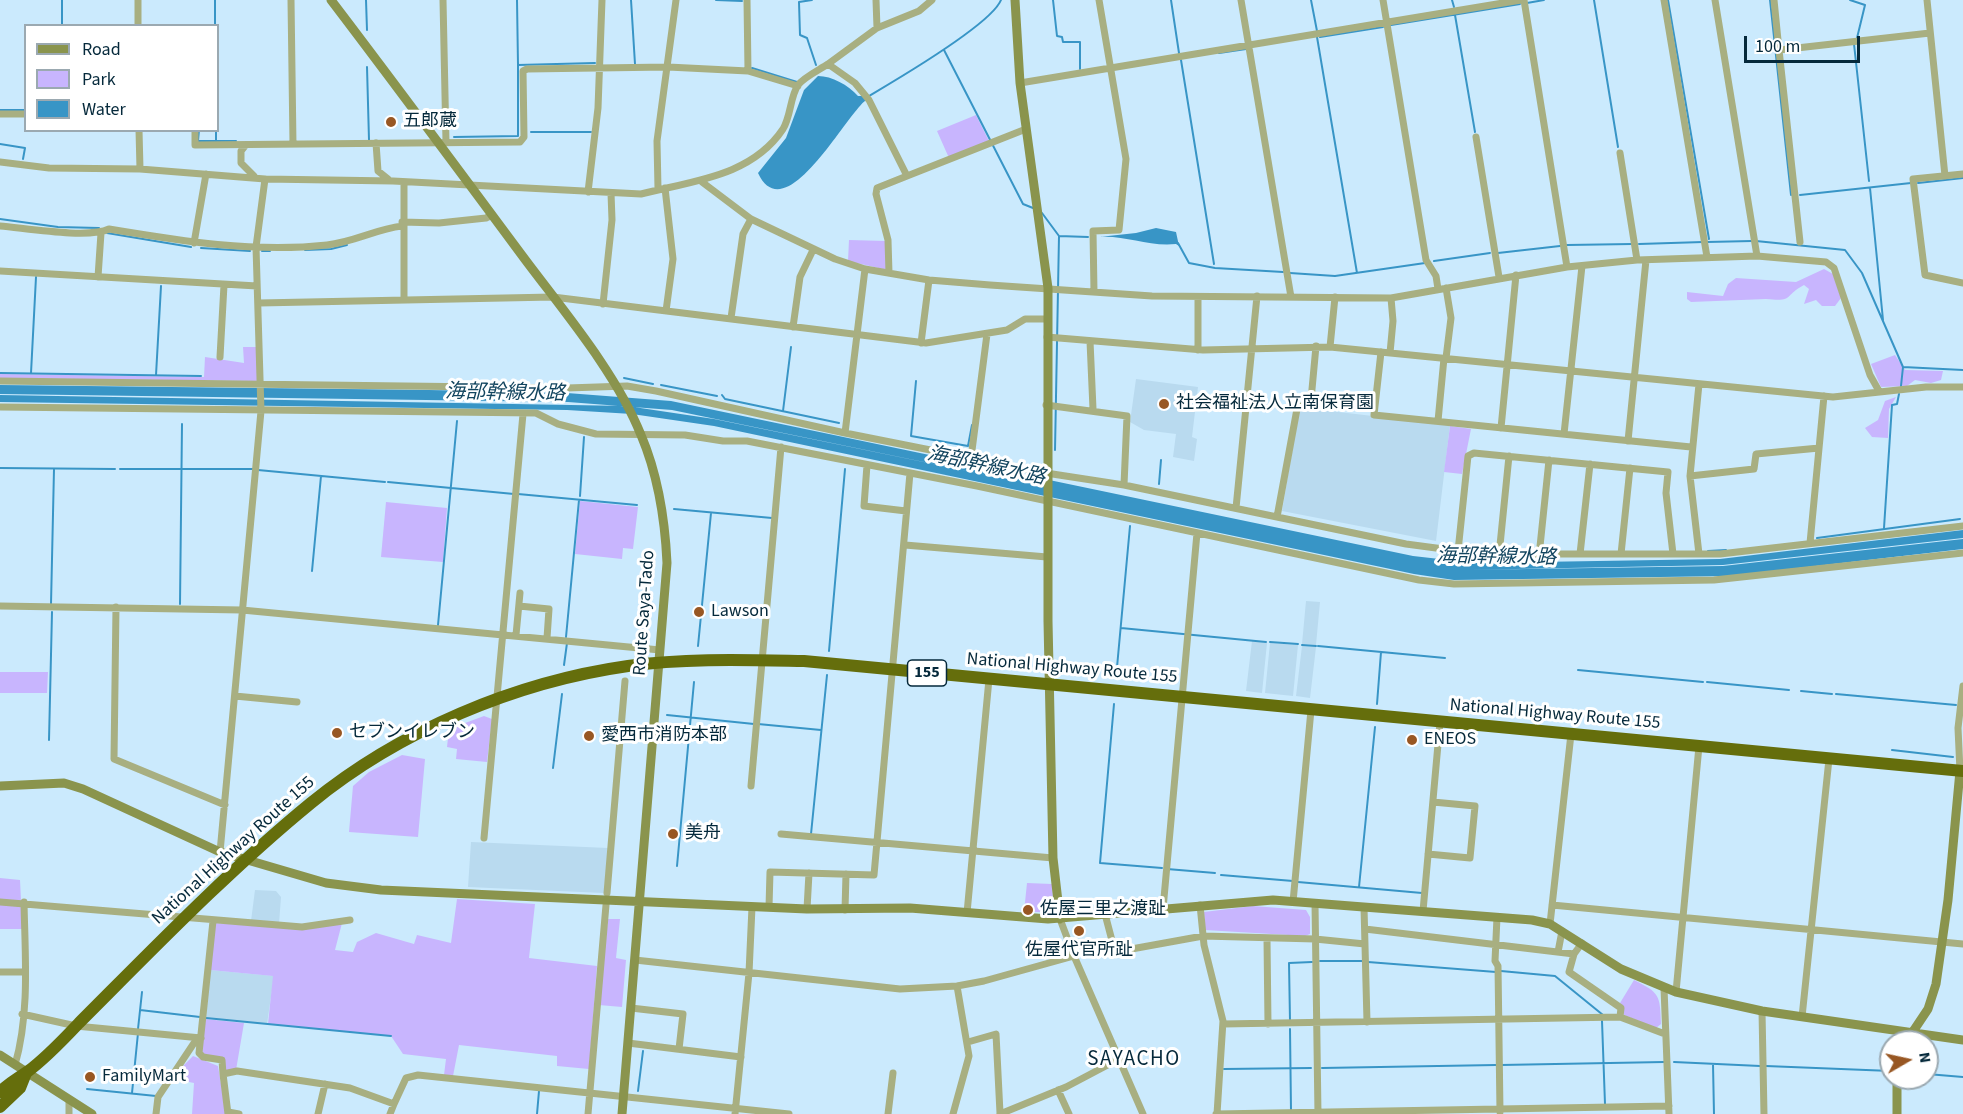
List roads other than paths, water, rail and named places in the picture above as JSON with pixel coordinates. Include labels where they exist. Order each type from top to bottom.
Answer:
[{"type":"highway","name":"National Highway Route 155","points":[[0,1092],[11,1081],[26,1073],[184,917],[313,802],[363,766],[430,729],[496,700],[576,676],[659,664],[804,662],[1961,771]]},
{"type":"highway","name":"National Highway Route 155","points":[[0,1107],[20,1088],[26,1073]]},
{"type":"street","points":[[138,0],[138,24]]},
{"type":"street","points":[[291,0],[293,144]]},
{"type":"street","name":"Route Saya-Tado","points":[[331,0],[443,142],[469,184],[618,388],[642,436],[655,476],[665,529],[667,563],[622,1114]]},
{"type":"street","points":[[443,0],[443,142]]},
{"type":"street","points":[[588,192],[598,108],[602,0]]},
{"type":"street","points":[[666,311],[673,259],[661,188],[657,141],[676,0]]},
{"type":"street","points":[[747,0],[748,71]]},
{"type":"street","points":[[876,0],[877,28]]},
{"type":"street","points":[[0,162],[49,168],[140,169],[265,179],[469,184],[641,194],[661,188],[702,182],[737,169],[761,152],[783,129],[798,86],[877,28],[919,11],[932,0]]},
{"type":"street","points":[[1015,0],[1020,83],[1026,129],[1054,288],[1047,319],[1052,338],[1046,500],[1053,858],[1060,919],[1143,1114]]},
{"type":"street","points":[[1094,292],[1093,231],[1119,230],[1126,159],[1099,0]]},
{"type":"street","points":[[1241,0],[1291,297]]},
{"type":"street","points":[[1383,0],[1426,260],[1442,289],[1451,318],[1438,422]]},
{"type":"street","points":[[1020,83],[1522,0],[1567,267]]},
{"type":"street","points":[[1664,0],[1707,257]]},
{"type":"street","points":[[1715,0],[1757,256]]},
{"type":"street","points":[[1774,0],[1800,242]]},
{"type":"street","points":[[1926,0],[1945,176]]},
{"type":"street","points":[[1779,50],[1930,33]]},
{"type":"street","points":[[828,64],[855,82],[867,97],[907,176]]},
{"type":"street","points":[[195,132],[195,145],[520,142],[524,137],[523,70],[668,67],[748,71],[798,86]]},
{"type":"street","points":[[0,114],[24,114]]},
{"type":"street","points":[[889,273],[890,247],[876,194],[877,188],[1026,129]]},
{"type":"street","points":[[140,132],[140,169]]},
{"type":"street","points":[[1476,137],[1499,278]]},
{"type":"street","points":[[376,143],[378,171],[385,178],[393,181]]},
{"type":"street","points":[[245,146],[241,151],[241,163],[250,175],[265,179]]},
{"type":"street","points":[[1620,153],[1637,260]]},
{"type":"street","points":[[194,243],[206,174]]},
{"type":"street","points":[[1963,174],[1913,179],[1924,275],[1963,283]]},
{"type":"street","points":[[220,852],[261,409],[256,247],[265,179]]},
{"type":"street","points":[[404,182],[402,224],[404,298]]},
{"type":"street","points":[[702,182],[751,219],[813,250],[865,269],[929,280],[1094,292],[1198,297],[1391,298],[1567,267],[1637,260],[1757,256],[1830,263],[1870,375],[1879,391]]},
{"type":"street","points":[[603,304],[612,220],[611,193]]},
{"type":"street","points":[[0,225],[49,231],[101,233],[109,229],[194,243],[256,247],[326,245],[356,241],[384,228],[402,224],[439,223],[486,218],[492,215]]},
{"type":"street","points":[[731,318],[742,234],[751,219]]},
{"type":"street","points":[[98,277],[101,233]]},
{"type":"street","points":[[793,327],[800,277],[813,250]]},
{"type":"street","points":[[1628,441],[1646,260]]},
{"type":"street","points":[[1564,434],[1581,266]]},
{"type":"street","points":[[844,433],[865,269]]},
{"type":"street","points":[[0,271],[257,286]]},
{"type":"street","points":[[1501,428],[1516,275]]},
{"type":"street","points":[[921,342],[929,280]]},
{"type":"street","points":[[220,357],[224,285]]},
{"type":"street","points":[[1236,508],[1257,296]]},
{"type":"street","points":[[259,303],[404,298],[553,297],[921,342],[987,334],[1007,330],[1025,319],[1047,319]]},
{"type":"street","points":[[1198,297],[1198,350]]},
{"type":"street","points":[[1330,347],[1335,297]]},
{"type":"street","points":[[1390,353],[1393,321],[1391,298]]},
{"type":"street","points":[[971,458],[987,334]]},
{"type":"street","points":[[1052,338],[1198,350],[1330,347],[1824,396],[1963,387]]},
{"type":"street","points":[[1090,341],[1092,409]]},
{"type":"street","points":[[1277,517],[1297,409],[1311,400],[1316,346]]},
{"type":"street","points":[[1381,352],[1374,415],[1691,447]]},
{"type":"street","points":[[0,381],[618,388],[627,386],[844,433],[1046,473],[1124,485],[1406,544],[1499,555],[1745,552],[1963,526]]},
{"type":"street","points":[[1699,384],[1691,447],[1690,476],[1699,554]]},
{"type":"street","points":[[1810,543],[1824,396]]},
{"type":"street","points":[[1051,405],[1092,409],[1127,416],[1124,485]]},
{"type":"street","points":[[0,407],[523,414],[537,412],[558,424],[596,434],[685,435],[723,441],[747,441],[1046,500],[1419,580],[1454,584],[1714,580],[1963,553]]},
{"type":"street","points":[[484,838],[523,414]]},
{"type":"street","points":[[751,786],[781,447]]},
{"type":"street","points":[[1690,476],[1754,469],[1756,454],[1819,448]]},
{"type":"street","points":[[1458,551],[1468,456],[1474,453],[1668,472],[1666,493],[1673,554]]},
{"type":"street","points":[[1499,555],[1509,456]]},
{"type":"street","points":[[1539,556],[1549,460]]},
{"type":"street","points":[[1580,554],[1590,464]]},
{"type":"street","points":[[867,465],[864,506],[906,511]]},
{"type":"street","points":[[1622,554],[1630,468]]},
{"type":"street","points":[[769,908],[770,872],[874,875],[910,473]]},
{"type":"street","points":[[1163,909],[1197,533]]},
{"type":"street","points":[[905,545],[1047,557]]},
{"type":"street","points":[[516,635],[520,593]]},
{"type":"street","points":[[0,606],[242,610],[660,650]]},
{"type":"street","points":[[519,606],[549,609],[547,638]]},
{"type":"street","points":[[116,607],[114,759],[225,805]]},
{"type":"street","points":[[967,913],[989,680]]},
{"type":"street","points":[[607,893],[625,681]]},
{"type":"street","points":[[1914,1030],[1932,997],[1948,900],[1961,771],[1958,728],[1963,686]]},
{"type":"street","points":[[235,696],[297,702]]},
{"type":"street","points":[[1293,902],[1311,710]]},
{"type":"street","points":[[1423,911],[1440,722]]},
{"type":"street","points":[[1550,924],[1559,860],[1571,735]]},
{"type":"street","points":[[1676,992],[1699,746]]},
{"type":"street","points":[[1802,1017],[1828,759]]},
{"type":"street","points":[[0,786],[64,783],[83,789],[220,852],[326,883],[381,890],[769,908],[910,909],[1060,919],[1250,901],[1315,903],[1497,917],[1550,924],[1621,969],[1676,992],[1762,1011],[1891,1030]]},
{"type":"street","points":[[1428,854],[1470,858],[1475,806],[1432,802]]},
{"type":"street","points":[[781,834],[1053,858]]},
{"type":"street","points":[[807,909],[808,873]]},
{"type":"street","points":[[845,910],[846,874]]},
{"type":"street","points":[[0,902],[24,902],[213,921],[302,927],[350,920]]},
{"type":"street","points":[[15,1065],[20,1048],[25,972],[24,902]]},
{"type":"street","points":[[1315,903],[1318,1113]]},
{"type":"street","points":[[588,1114],[606,905]]},
{"type":"street","points":[[1200,905],[1203,936],[1223,1024],[1216,1114],[1669,1110],[1664,988]]},
{"type":"street","points":[[1552,905],[1963,944]]},
{"type":"street","points":[[735,1111],[750,973],[752,907]]},
{"type":"street","points":[[1364,907],[1367,1022]]},
{"type":"street","points":[[1105,914],[1115,952],[1203,936],[1315,939],[1365,945]]},
{"type":"street","points":[[1497,917],[1500,1112]]},
{"type":"street","points":[[213,921],[201,1056],[222,1060],[228,1113],[239,1114]]},
{"type":"street","points":[[1365,930],[1496,943],[1574,954]]},
{"type":"street","points":[[1558,952],[1562,931]]},
{"type":"street","points":[[1267,939],[1268,1024]]},
{"type":"street","points":[[1582,943],[1574,954],[1569,972],[1621,1008],[1620,1017]]},
{"type":"street","points":[[635,960],[900,989],[957,986],[1074,956]]},
{"type":"street","points":[[0,972],[25,972]]},
{"type":"street","points":[[953,1114],[969,1056],[957,986]]},
{"type":"street","points":[[631,1008],[682,1014],[680,1048]]},
{"type":"street","points":[[1762,1011],[1764,1114]]},
{"type":"street","points":[[22,1014],[76,1026],[201,1038]]},
{"type":"street","points":[[1223,1024],[1620,1017],[1665,1034]]},
{"type":"street","points":[[968,1042],[996,1034],[1000,1114],[1058,1090],[1119,1059]]},
{"type":"street","points":[[1939,1037],[1963,1040]]},
{"type":"street","points":[[156,1114],[158,1097],[195,1043],[201,1038]]},
{"type":"street","points":[[628,1042],[741,1057]]},
{"type":"street","points":[[0,1055],[92,1114]]},
{"type":"street","points":[[223,1074],[237,1071],[350,1088],[394,1104]]},
{"type":"street","points":[[888,1114],[893,1073]]},
{"type":"street","points":[[390,1114],[406,1078],[412,1075],[590,1093],[735,1111],[789,1114]]},
{"type":"street","points":[[318,1114],[325,1084]]},
{"type":"street","points":[[1058,1090],[1069,1114]]},
{"type":"street","points":[[1897,1090],[1897,1114]]},
{"type":"street","points":[[69,1100],[69,1114]]},
{"type":"water","points":[[818,76],[840,82],[858,96],[864,96],[866,100],[814,164],[798,180],[783,188],[770,187],[758,173],[786,138],[804,90]]},
{"type":"water","points":[[1156,228],[1176,232],[1179,246],[1099,237],[1136,233]]},
{"type":"water","name":"海部幹線水路","points":[[0,385],[567,393],[671,401],[1413,556],[1475,563],[1720,559],[1963,530],[1963,538],[1723,565],[1464,570],[1723,566],[1963,539],[1963,549],[1729,576],[1454,580],[1414,574],[714,426],[632,414],[567,410],[0,402],[0,395],[618,406],[568,402],[0,394]],"holes":[[[634,407],[672,410],[1021,482],[714,419]]]},
{"type":"waterway","points":[[62,0],[62,24]]},
{"type":"waterway","points":[[215,0],[215,24]]},
{"type":"waterway","points":[[366,0],[367,30]]},
{"type":"waterway","points":[[517,0],[518,65]]},
{"type":"waterway","points":[[631,0],[635,64]]},
{"type":"waterway","points":[[716,0],[742,1]]},
{"type":"waterway","points":[[812,0],[799,2],[800,35],[807,38],[816,65]]},
{"type":"waterway","points":[[869,96],[962,37],[994,11],[1001,0]]},
{"type":"waterway","points":[[1053,0],[1057,36],[1062,37],[1063,42],[1080,42],[1080,69]]},
{"type":"waterway","points":[[1171,0],[1179,53]]},
{"type":"waterway","points":[[1311,0],[1317,31]]},
{"type":"waterway","points":[[1452,0],[1454,7]]},
{"type":"waterway","points":[[1527,3],[1544,0]]},
{"type":"waterway","points":[[1594,0],[1618,147]]},
{"type":"waterway","points":[[1668,0],[1709,239]]},
{"type":"waterway","points":[[1770,0],[1791,195]]},
{"type":"waterway","points":[[1850,0],[1865,5],[1857,38]]},
{"type":"waterway","points":[[1391,25],[1520,4]]},
{"type":"waterway","points":[[1455,15],[1475,132]]},
{"type":"waterway","points":[[1320,37],[1383,27]]},
{"type":"waterway","points":[[1317,37],[1357,273]]},
{"type":"waterway","points":[[1854,44],[1869,181]]},
{"type":"waterway","points":[[1219,53],[1246,49]]},
{"type":"waterway","points":[[944,50],[1023,204],[1033,208]]},
{"type":"waterway","points":[[1181,60],[1214,264]]},
{"type":"waterway","points":[[454,137],[518,136],[518,65],[595,63]]},
{"type":"waterway","points":[[367,67],[369,140]]},
{"type":"waterway","points":[[752,68],[797,82]]},
{"type":"waterway","points":[[0,110],[24,110]]},
{"type":"waterway","points":[[199,132],[198,141],[236,141]]},
{"type":"waterway","points":[[216,132],[216,141]]},
{"type":"waterway","points":[[531,132],[591,132]]},
{"type":"waterway","points":[[0,144],[25,148],[23,159]]},
{"type":"waterway","points":[[1918,183],[1963,178]]},
{"type":"waterway","points":[[1800,195],[1911,183]]},
{"type":"waterway","points":[[1870,188],[1883,320]]},
{"type":"waterway","points":[[1042,213],[1059,236],[1055,450]]},
{"type":"waterway","points":[[0,219],[58,227],[99,228]]},
{"type":"waterway","points":[[107,233],[191,247]]},
{"type":"waterway","points":[[1059,236],[1088,237]]},
{"type":"waterway","points":[[1707,242],[1752,241]]},
{"type":"waterway","points":[[1756,241],[1845,250],[1862,273],[1903,367],[1963,370]]},
{"type":"waterway","points":[[1639,244],[1703,242]]},
{"type":"waterway","points":[[1178,243],[1189,263],[1215,268],[1283,272]]},
{"type":"waterway","points":[[1567,245],[1632,244]]},
{"type":"waterway","points":[[305,250],[331,249],[347,245]]},
{"type":"waterway","points":[[1498,253],[1560,246]]},
{"type":"waterway","points":[[201,248],[250,251]]},
{"type":"waterway","points":[[262,251],[270,251]]},
{"type":"waterway","points":[[1434,261],[1490,253]]},
{"type":"waterway","points":[[1290,273],[1335,276],[1425,263]]},
{"type":"waterway","points":[[31,373],[36,277]]},
{"type":"waterway","points":[[156,375],[161,286]]},
{"type":"waterway","points":[[783,411],[791,347]]},
{"type":"waterway","points":[[1901,386],[1903,367]]},
{"type":"waterway","points":[[0,373],[201,376]]},
{"type":"waterway","points":[[624,378],[653,384]]},
{"type":"waterway","name":"海部幹線水路","points":[[916,381],[911,436],[968,446],[972,425]]},
{"type":"waterway","points":[[661,385],[717,396]]},
{"type":"waterway","points":[[1884,528],[1892,405],[1897,404],[1899,394]]},
{"type":"waterway","points":[[722,395],[725,399],[839,423]]},
{"type":"waterway","points":[[438,625],[457,421]]},
{"type":"waterway","points":[[180,604],[182,424]]},
{"type":"waterway","points":[[580,496],[584,437]]},
{"type":"waterway","points":[[1159,484],[1161,460]]},
{"type":"waterway","points":[[0,468],[115,469]]},
{"type":"waterway","points":[[51,604],[54,469]]},
{"type":"waterway","points":[[120,469],[253,469]]},
{"type":"waterway","points":[[829,651],[845,469]]},
{"type":"waterway","points":[[258,470],[385,482]]},
{"type":"waterway","points":[[312,571],[321,476]]},
{"type":"waterway","points":[[388,482],[514,494]]},
{"type":"waterway","points":[[518,494],[637,505]]},
{"type":"waterway","points":[[566,637],[579,500]]},
{"type":"waterway","points":[[674,509],[772,518]]},
{"type":"waterway","points":[[698,646],[711,513]]},
{"type":"waterway","points":[[1817,538],[1960,519]]},
{"type":"waterway","points":[[1116,678],[1130,526]]},
{"type":"waterway","points":[[1708,551],[1726,550]]},
{"type":"waterway","points":[[49,740],[52,612]]},
{"type":"waterway","points":[[1121,628],[1266,642]]},
{"type":"waterway","points":[[1270,642],[1298,644]]},
{"type":"waterway","points":[[564,665],[567,643]]},
{"type":"waterway","points":[[1302,645],[1316,646]]},
{"type":"waterway","points":[[1318,646],[1445,658]]},
{"type":"waterway","points":[[1377,704],[1381,652]]},
{"type":"waterway","points":[[1578,670],[1703,682]]},
{"type":"waterway","points":[[811,834],[827,675]]},
{"type":"waterway","points":[[677,866],[694,682]]},
{"type":"waterway","points":[[1707,682],[1789,690]]},
{"type":"waterway","points":[[1801,691],[1832,694]]},
{"type":"waterway","points":[[553,768],[562,694]]},
{"type":"waterway","points":[[1836,694],[1956,705]]},
{"type":"waterway","points":[[1114,704],[1100,863],[1162,868]]},
{"type":"waterway","points":[[667,715],[754,724]]},
{"type":"waterway","points":[[758,724],[821,730]]},
{"type":"waterway","points":[[1359,887],[1375,727]]},
{"type":"waterway","points":[[1892,750],[1953,757]]},
{"type":"waterway","points":[[1167,869],[1215,873]]},
{"type":"waterway","points":[[1221,875],[1293,881]]},
{"type":"waterway","points":[[1298,882],[1422,893]]},
{"type":"waterway","points":[[1320,961],[1364,961]]},
{"type":"waterway","points":[[1290,1021],[1289,963],[1312,962]]},
{"type":"waterway","points":[[1368,962],[1496,972]]},
{"type":"waterway","points":[[1501,971],[1555,976],[1603,1015]]},
{"type":"waterway","points":[[138,1029],[142,992]]},
{"type":"waterway","points":[[140,1010],[200,1017]]},
{"type":"waterway","points":[[206,1018],[391,1036]]},
{"type":"waterway","points":[[1602,1021],[1605,1104]]},
{"type":"waterway","points":[[1290,1029],[1291,1111]]},
{"type":"waterway","points":[[132,1093],[138,1033]]},
{"type":"waterway","points":[[638,1091],[643,1051]]},
{"type":"waterway","points":[[1501,1065],[1664,1062]]},
{"type":"waterway","points":[[1674,1062],[1760,1066]]},
{"type":"waterway","points":[[1713,1064],[1714,1114]]},
{"type":"waterway","points":[[1322,1068],[1496,1065]]},
{"type":"waterway","points":[[1766,1066],[1879,1071]]},
{"type":"waterway","points":[[1224,1069],[1311,1068]]},
{"type":"waterway","points":[[1939,1075],[1963,1077]]},
{"type":"waterway","points":[[87,1089],[156,1096]]},
{"type":"waterway","points":[[537,1114],[539,1091]]},
{"type":"place","name":"五郎蔵","points":[[391,122]]},
{"type":"place","name":"社会福祉法人立南保育園","points":[[1164,404]]},
{"type":"place","name":"Lawson","points":[[699,612]]},
{"type":"place","name":"セブンイレブン","points":[[337,733]]},
{"type":"place","name":"愛西市消防本部","points":[[589,736]]},
{"type":"place","name":"ENEOS","points":[[1412,740]]},
{"type":"place","name":"美舟","points":[[673,834]]},
{"type":"place","name":"佐屋三里之渡趾","points":[[1028,910]]},
{"type":"place","name":"佐屋代官所趾","points":[[1079,931]]},
{"type":"place","name":"FamilyMart","points":[[90,1077]]},
{"type":"district","name":"SAYACHO","points":[[1134,1060]]}]
